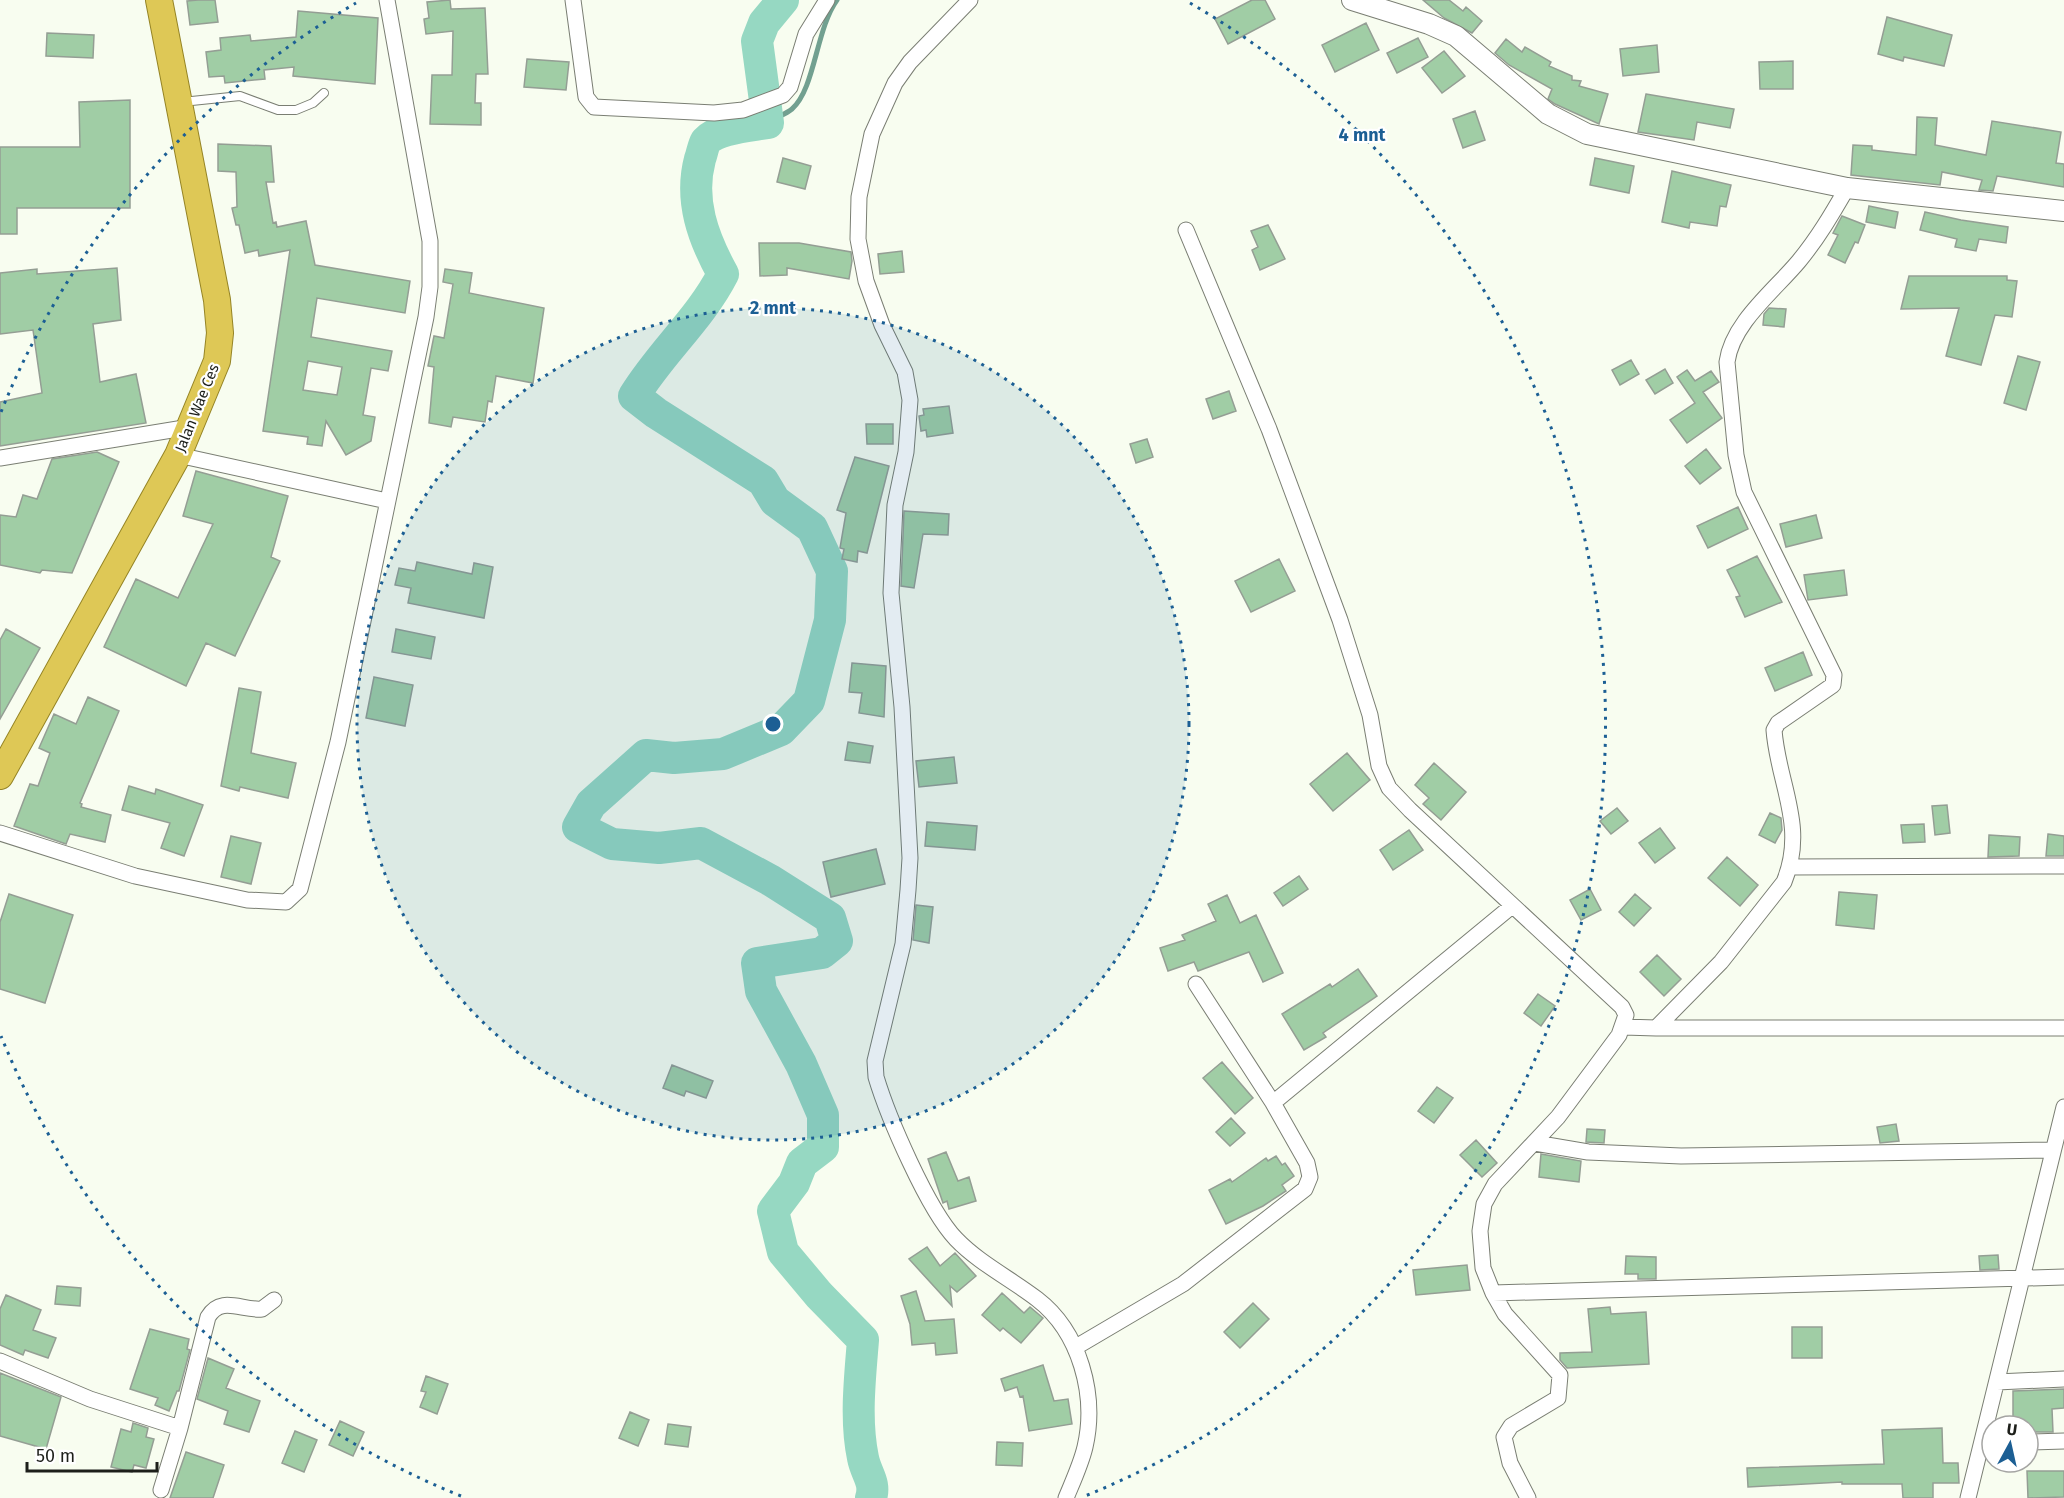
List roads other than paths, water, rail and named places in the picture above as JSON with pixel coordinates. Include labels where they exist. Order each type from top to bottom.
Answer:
[{"type":"highway","name":"Jalan Wae Ces","points":[[0,776],[178,455],[213,376],[220,333],[217,300],[181,102],[159,0]]},
{"type":"street","points":[[0,834],[147,879],[247,900],[286,902],[300,889],[338,742],[430,287],[430,241],[387,0]]},
{"type":"street","points":[[573,0],[586,97],[594,107],[714,113],[743,110],[783,95],[790,87],[806,34],[827,0]]},
{"type":"street","points":[[970,0],[910,62],[895,83],[872,134],[859,197],[858,239],[866,280],[882,325],[905,372],[910,400],[906,452],[895,505],[891,593],[902,707],[909,880],[903,944],[875,1061],[876,1077],[928,1194],[955,1238],[1039,1301],[1061,1322],[1076,1347],[1090,1417],[1085,1449],[1066,1498]]},
{"type":"street","points":[[1353,0],[1429,24],[1456,36],[1548,114],[1587,134],[1847,188],[2064,211]]},
{"type":"street","points":[[1656,1028],[1721,962],[1784,882],[1790,867],[1794,826],[1774,730],[1778,723],[1824,694],[1833,685],[1834,675],[1744,492],[1736,455],[1727,362],[1729,347],[1759,304],[1797,263],[1823,230],[1847,188]]},
{"type":"street","points":[[1186,230],[1269,429],[1340,620],[1370,715],[1379,766],[1384,780],[1410,810],[1622,1007],[1626,1015],[1624,1027],[1558,1117],[1496,1184],[1484,1204],[1480,1232],[1483,1268],[1492,1293],[1506,1314],[1560,1375],[1558,1398],[1511,1426],[1504,1437],[1510,1463],[1528,1498]]},
{"type":"street","points":[[0,458],[190,427]]},
{"type":"street","points":[[178,455],[387,501]]},
{"type":"street","points":[[1790,867],[2064,866]]},
{"type":"street","points":[[1273,1103],[1512,906]]},
{"type":"street","points":[[1076,1347],[1183,1284],[1305,1190],[1310,1177],[1308,1163],[1288,1133],[1273,1103],[1196,984]]},
{"type":"street","points":[[1624,1027],[2064,1028]]},
{"type":"street","points":[[1992,1414],[1997,1382],[2064,1107]]},
{"type":"street","points":[[1535,1143],[1588,1152],[1681,1156],[2053,1150]]},
{"type":"street","points":[[1492,1293],[2064,1277]]},
{"type":"street","points":[[161,1490],[180,1428],[207,1317],[212,1310],[224,1304],[262,1310],[274,1300]]},
{"type":"street","points":[[0,1361],[90,1399],[180,1428]]},
{"type":"street","points":[[1997,1382],[2064,1379]]},
{"type":"street","points":[[2040,1442],[2064,1441]]},
{"type":"street","points":[[1968,1498],[1980,1463]]},
{"type":"lane","points":[[181,102],[240,96],[278,110],[296,110],[313,103],[324,93]]},
{"type":"waterway","points":[[783,0],[764,23],[757,41],[768,123],[718,133],[706,141],[700,159],[697,174],[697,204],[709,247],[723,274],[703,306],[634,396],[656,413],[763,481],[775,501],[812,528],[832,571],[830,620],[809,701],[781,730],[723,754],[674,758],[646,755],[591,804],[578,827],[612,844],[659,848],[701,843],[770,880],[830,918],[837,941],[822,953],[757,963],[761,991],[801,1064],[823,1115],[823,1147],[802,1163],[794,1183],[773,1211],[783,1252],[819,1295],[863,1340],[859,1429],[864,1464],[872,1487],[871,1498]]},
{"type":"waterway","points":[[768,123],[790,111],[800,100],[811,73],[824,26],[837,0]]}]
